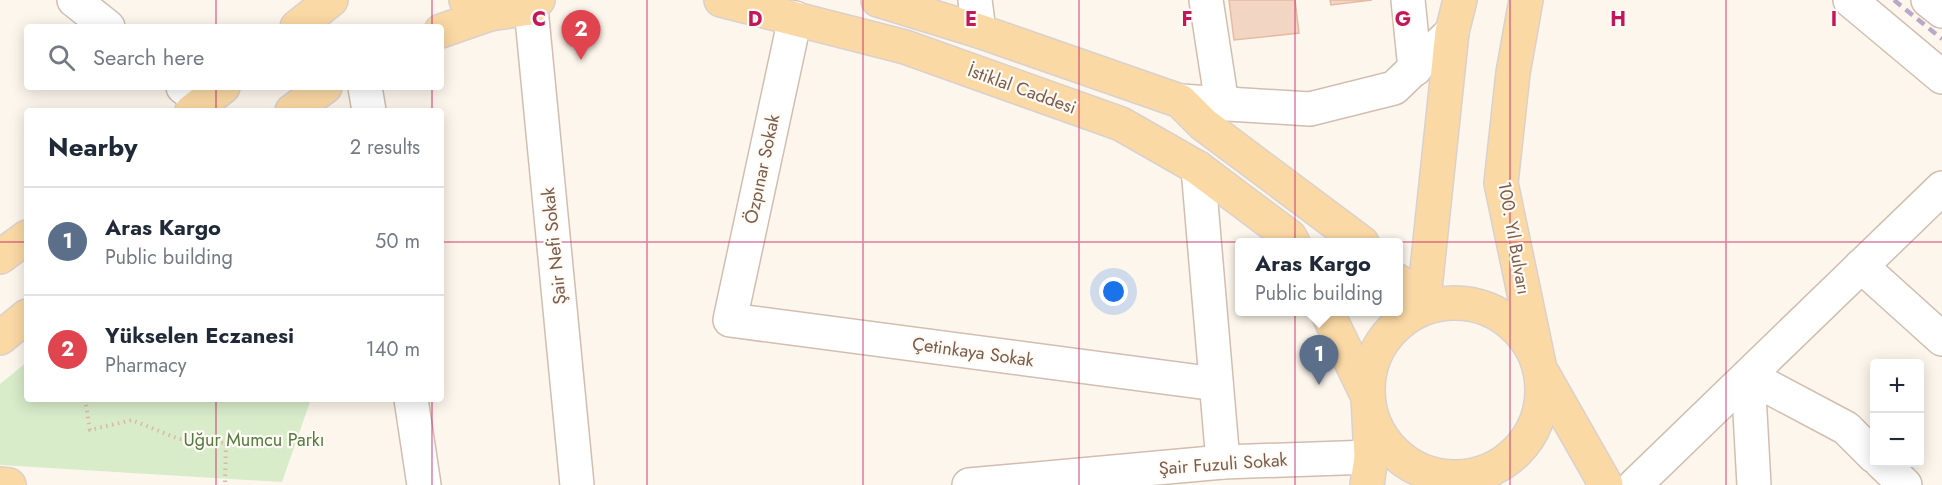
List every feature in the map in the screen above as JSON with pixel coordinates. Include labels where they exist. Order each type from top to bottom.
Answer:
[{"type":"main road","points":[[301,24],[331,0]]},
{"type":"main road","points":[[444,29],[478,7],[564,0]]},
{"type":"main road","name":"İstiklal Caddesi","points":[[720,0],[905,47],[1121,124],[1198,168],[1290,238]]},
{"type":"main road","points":[[878,0],[977,15],[1180,101],[1203,124],[1355,238]]},
{"type":"main road","points":[[1423,308],[1452,32],[1460,0]]},
{"type":"main road","name":"100. Yıl Bulvarı","points":[[1526,0],[1513,73],[1501,183],[1540,369]]},
{"type":"main road","points":[[296,108],[321,90]]},
{"type":"main road","points":[[0,257],[24,239]]},
{"type":"main road","points":[[1403,286],[1423,308]]},
{"type":"main road","points":[[1369,471],[1370,369],[1381,343],[1399,322],[1423,308],[1452,302],[1482,306],[1508,320],[1528,342],[1540,369],[1606,485]]},
{"type":"main road","points":[[1329,316],[1368,397],[1373,422],[1386,444],[1405,462],[1428,474],[1481,482],[1523,446],[1536,422],[1542,396],[1540,369]]},
{"type":"main road","points":[[0,338],[24,318]]},
{"type":"main road","points":[[0,484],[9,485]]},
{"type":"street","points":[[74,0],[104,24]]},
{"type":"street","points":[[1206,0],[1222,104]]},
{"type":"street","points":[[1408,0],[1415,69]]},
{"type":"street","points":[[1850,0],[1942,77]]},
{"type":"street","points":[[1928,0],[1942,11]]},
{"type":"street","name":"Şair Nefi Sokak","points":[[534,4],[577,485]]},
{"type":"street","name":"Özpınar Sokak","points":[[730,320],[795,18]]},
{"type":"street","points":[[1180,101],[1310,109],[1394,88],[1452,32]]},
{"type":"street","points":[[366,90],[368,108]]},
{"type":"street","points":[[1198,168],[1223,462]]},
{"type":"street","points":[[1635,485],[1942,188]]},
{"type":"street","points":[[1861,266],[1942,339]]},
{"type":"street","name":"Çetinkaya Sokak","points":[[730,320],[1216,384]]},
{"type":"street","points":[[1748,376],[1846,428],[1870,451]]},
{"type":"street","points":[[1748,376],[1754,485]]},
{"type":"street","points":[[411,402],[424,485]]},
{"type":"street","name":"Şair Fuzuli Sokak","points":[[969,485],[1043,482],[1223,462],[1369,471]]},
{"type":"street","points":[[1886,467],[1905,485]]},
{"type":"path","points":[[85,402],[90,430],[132,420],[179,440],[226,443],[225,485]]},
{"type":"green space","name":"Uğur Mumcu Parkı","points":[[24,364],[24,402],[310,402],[282,482],[0,465],[0,384]]},
{"type":"building","points":[[1229,0],[1295,0],[1299,33],[1234,40]]},
{"type":"building","points":[[1330,0],[1372,0],[1331,5]]},
{"type":"railway","points":[[1894,0],[1942,39]]},
{"type":"place","name":"Yükselen Eczanesi","points":[[581,60]]},
{"type":"place","name":"Aras Kargo","points":[[1319,385]]}]
